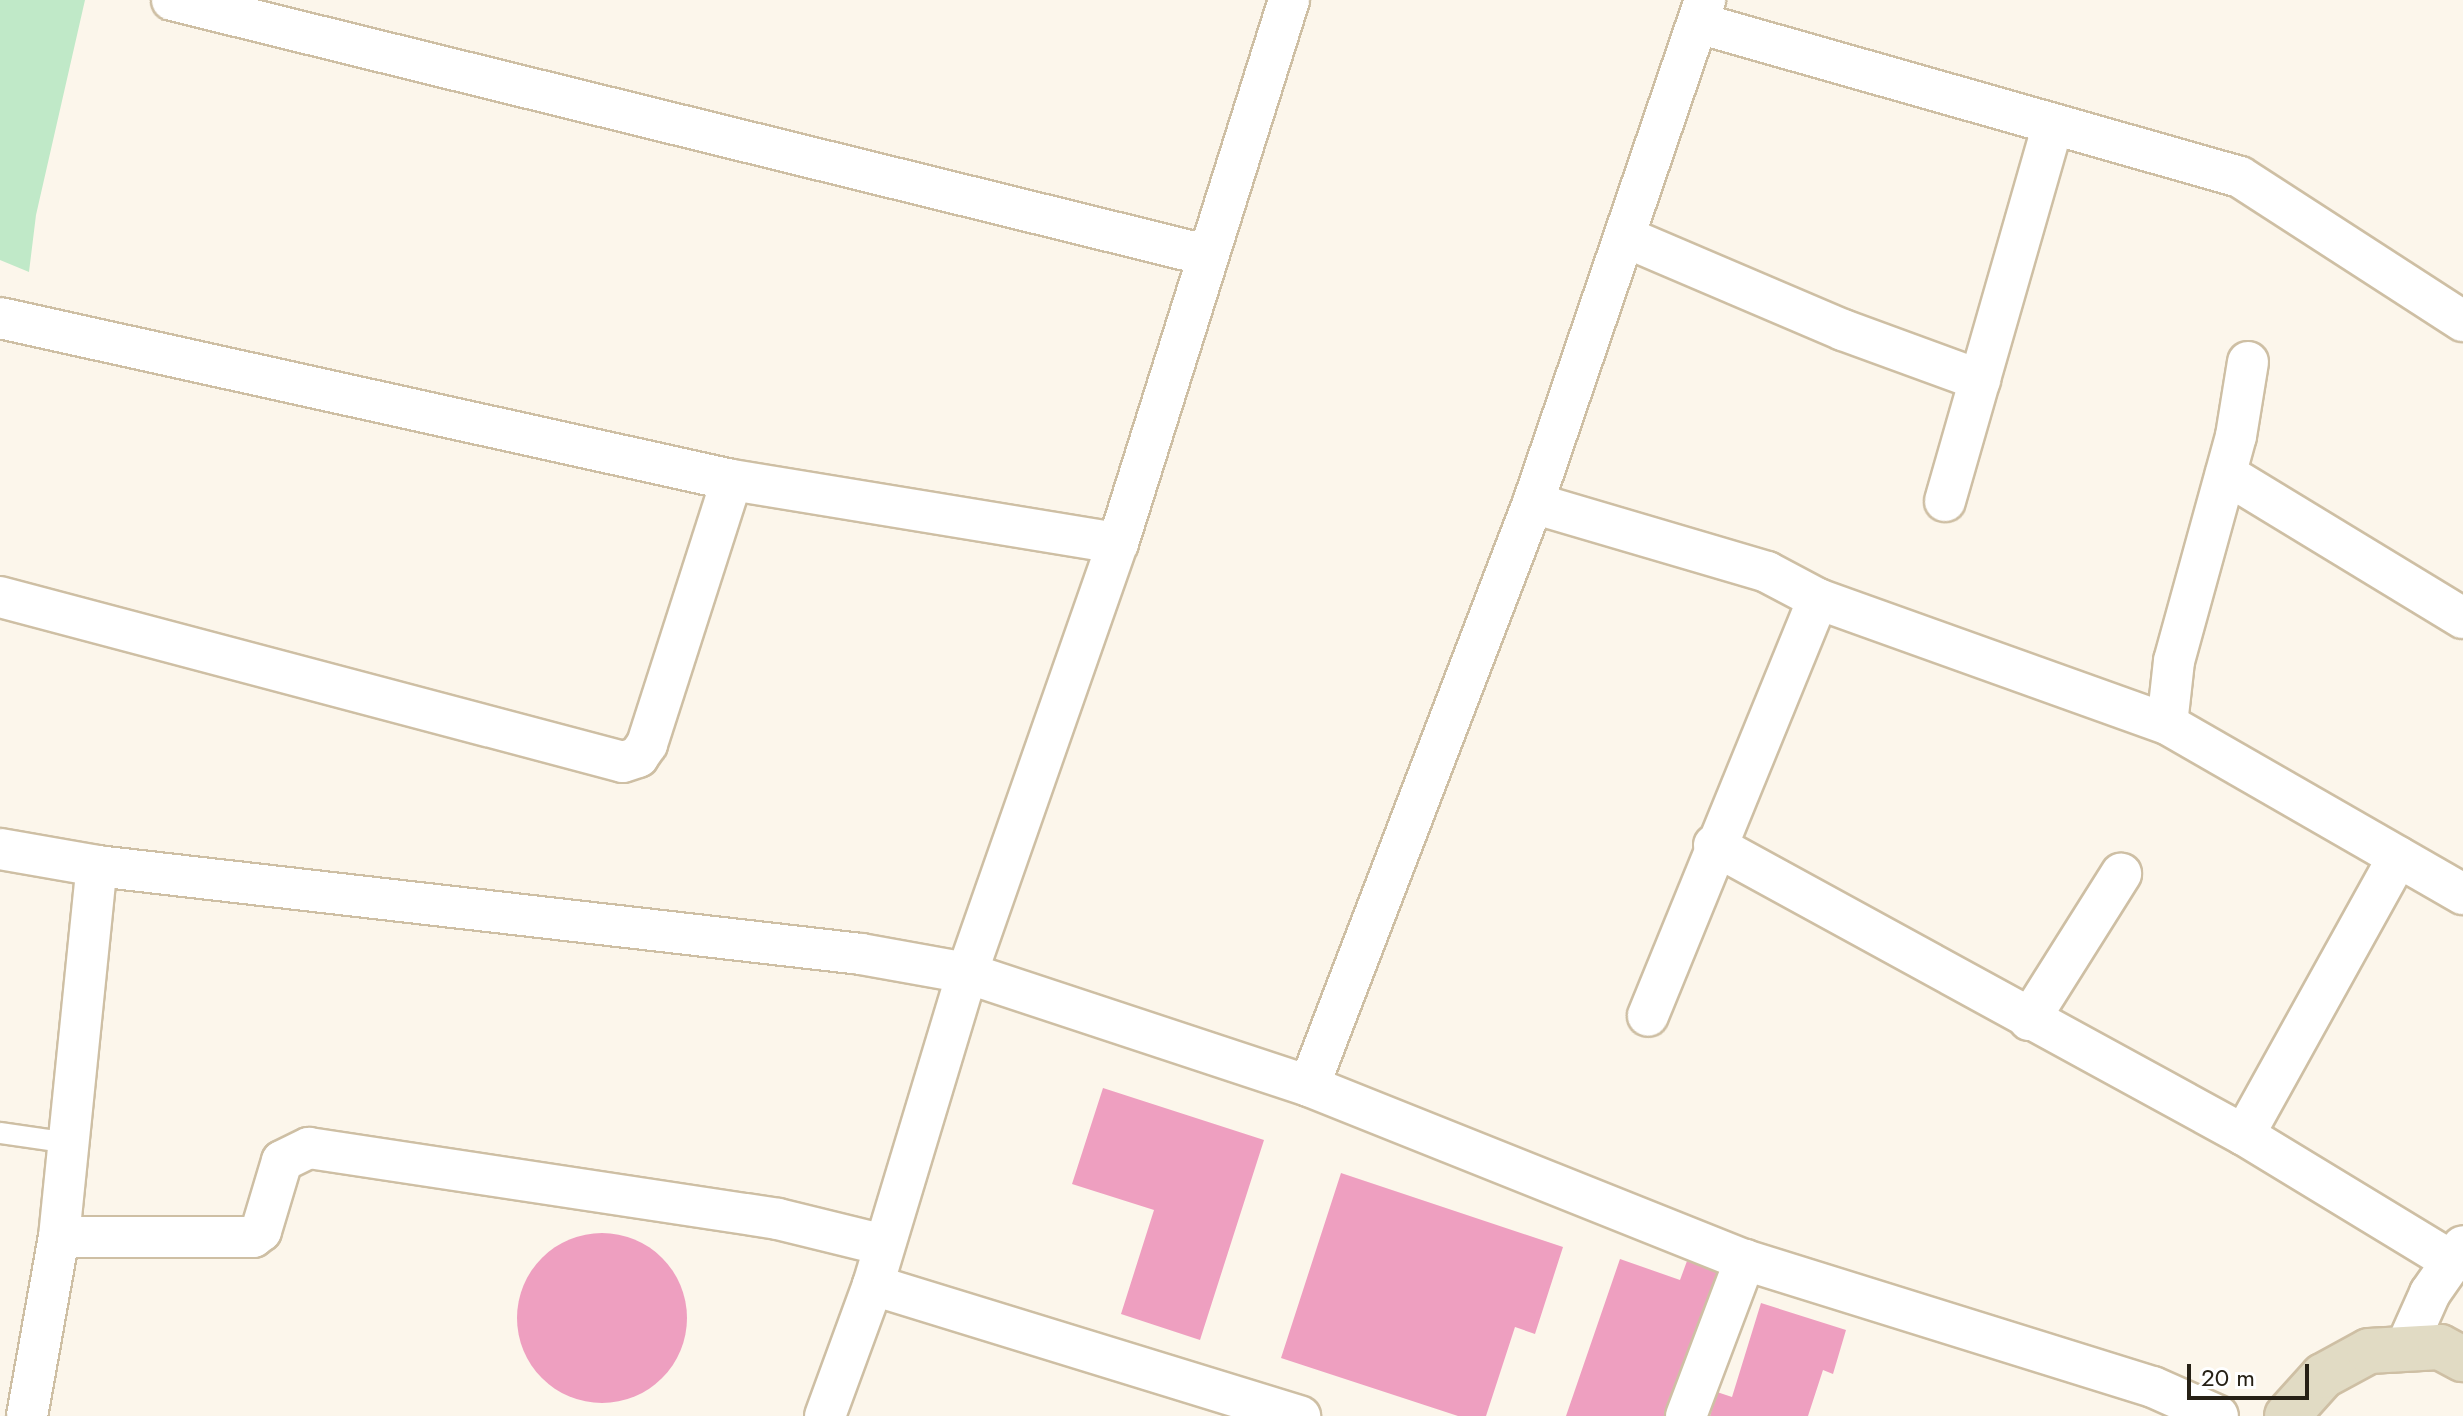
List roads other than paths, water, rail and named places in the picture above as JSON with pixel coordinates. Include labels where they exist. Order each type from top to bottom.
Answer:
[{"type":"street","points":[[172,0],[1206,255]]},
{"type":"street","points":[[825,1416],[873,1285],[967,973],[1118,543],[1206,255],[1289,0]]},
{"type":"street","points":[[1309,1086],[1533,503],[1702,12],[2053,124],[2240,177],[2463,321]]},
{"type":"street","points":[[1945,501],[2053,124]]},
{"type":"street","points":[[1625,237],[1843,330],[1980,380]]},
{"type":"street","points":[[0,318],[732,480],[1118,543]]},
{"type":"street","points":[[2167,724],[2174,661],[2226,474],[2248,362]]},
{"type":"street","points":[[2226,474],[2463,618]]},
{"type":"street","points":[[0,597],[623,762],[638,757],[647,744],[732,480]]},
{"type":"street","points":[[1533,503],[1767,572],[1818,599],[2167,724],[2463,894]]},
{"type":"street","points":[[1648,1016],[1714,845],[1818,599]]},
{"type":"street","points":[[1714,845],[2458,1254],[2430,1293],[2406,1347]]},
{"type":"street","points":[[0,849],[97,866],[861,954],[967,973],[1309,1086],[1745,1260],[2153,1387],[2218,1416]]},
{"type":"street","points":[[2244,1135],[2398,857]]},
{"type":"street","points":[[27,1416],[59,1237],[97,866]]},
{"type":"street","points":[[2029,1020],[2121,874]]},
{"type":"street","points":[[59,1237],[253,1237],[261,1231],[282,1161],[309,1148],[732,1211],[884,1245]]},
{"type":"street","points":[[1686,1416],[1745,1260]]},
{"type":"street","points":[[873,1285],[1300,1416]]},
{"type":"street","points":[[2287,1416],[2323,1376],[2369,1351],[2440,1347],[2463,1359]]},
{"type":"lane","points":[[0,1133],[69,1143]]}]
